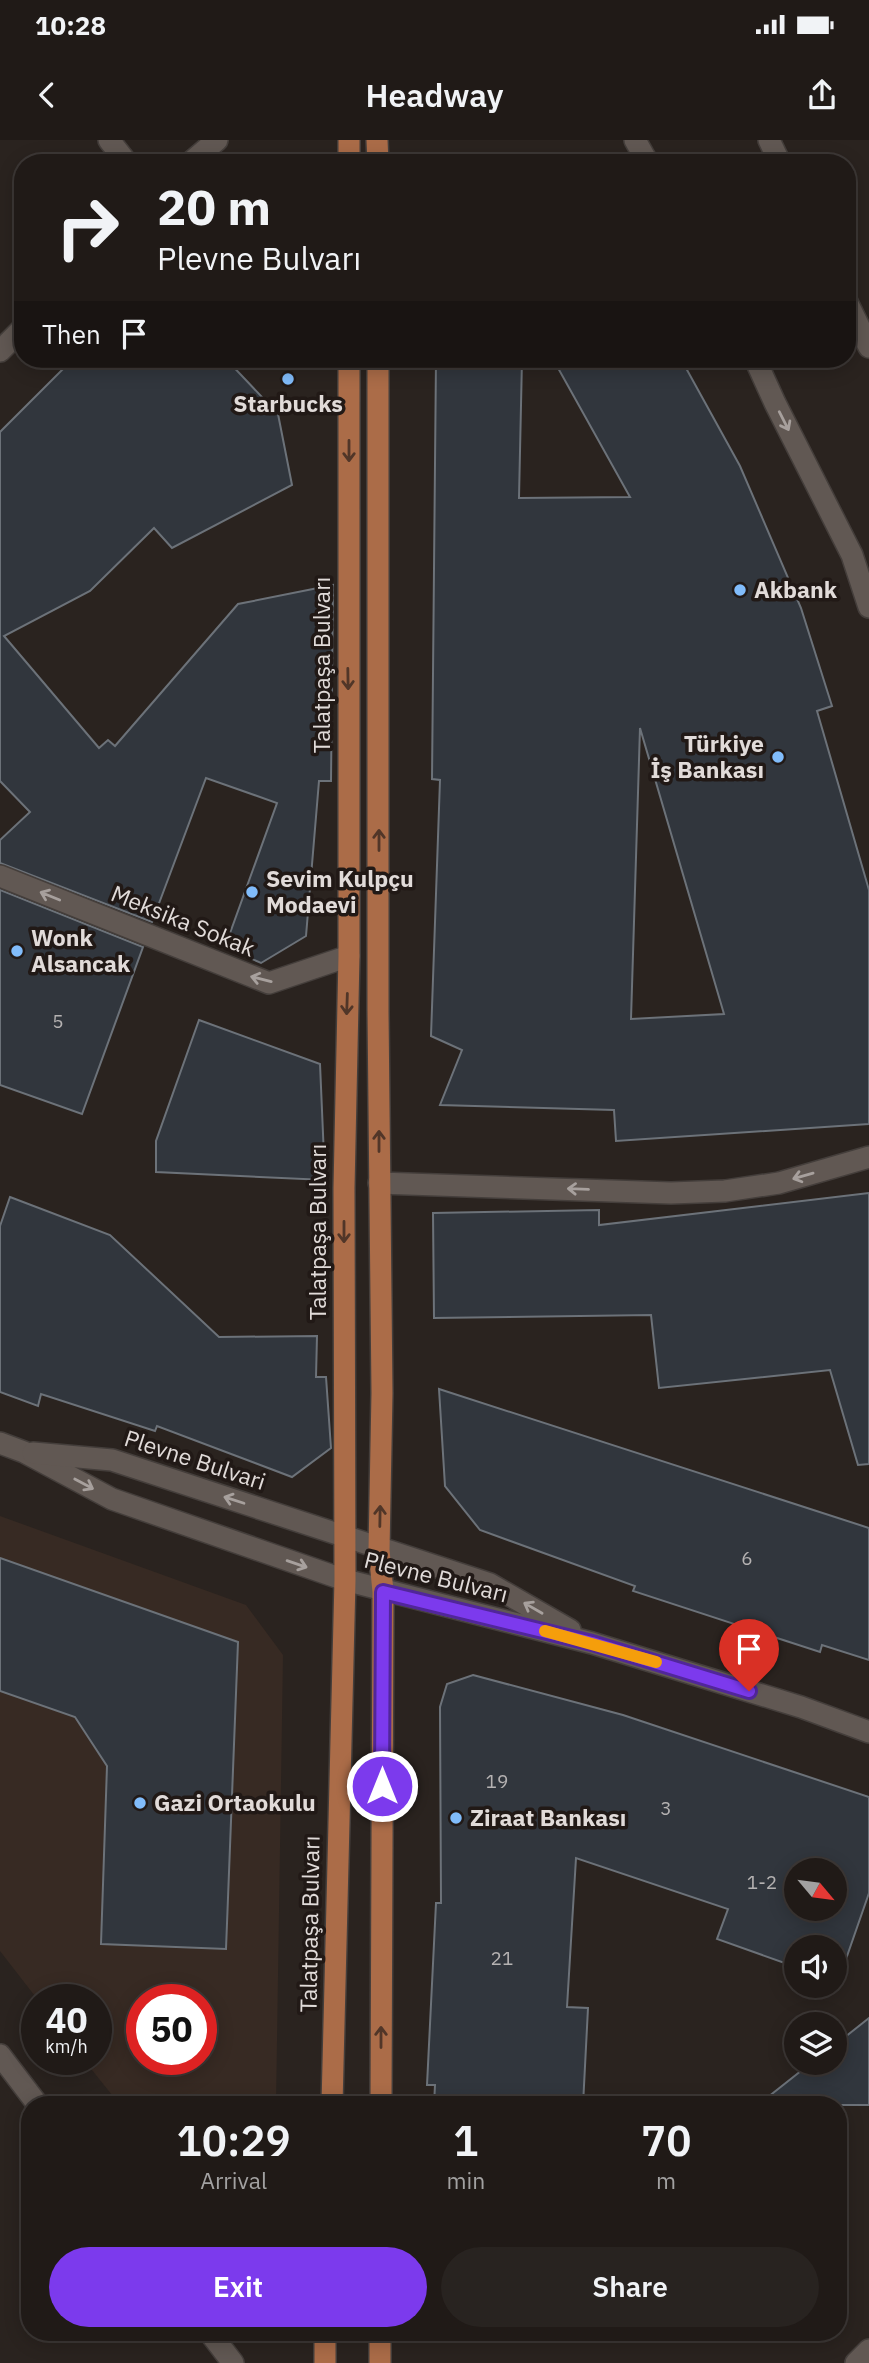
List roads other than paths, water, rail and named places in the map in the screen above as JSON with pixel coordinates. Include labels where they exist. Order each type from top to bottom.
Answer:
[{"type":"main road","name":"Talatpaşa Bulvarı","points":[[332,2096],[346,1537],[344,1188],[349,956],[349,368]]},
{"type":"main road","points":[[378,368],[379,1550],[383,1592],[381,2096]]},
{"type":"main road","points":[[325,2363],[326,2341]]},
{"type":"main road","points":[[380,2341],[380,2363]]},
{"type":"street","points":[[109,140],[120,154]]},
{"type":"street","points":[[201,154],[217,140]]},
{"type":"street","points":[[856,320],[869,347]]},
{"type":"street","points":[[0,351],[14,337]]},
{"type":"street","points":[[759,368],[852,555],[869,607]]},
{"type":"street","name":"Meksika Sokak","points":[[0,876],[269,983],[349,956]]},
{"type":"street","points":[[379,1183],[726,1191],[779,1183],[869,1157]]},
{"type":"street","name":"Plevne Bulvarı","points":[[0,1443],[24,1452],[112,1499],[345,1580],[383,1592],[592,1643],[802,1707],[869,1732]]},
{"type":"street","name":"Plevne Bulvari","points":[[24,1452],[112,1460],[379,1550],[490,1584],[592,1643]]},
{"type":"street","points":[[0,2055],[31,2096]]},
{"type":"street","points":[[216,2341],[233,2363]]},
{"type":"street","points":[[856,2363],[869,2350]]},
{"type":"place","name":"Starbucks","points":[[288,379]]},
{"type":"place","name":"Akbank","points":[[740,590]]},
{"type":"place","name":"Türkiye İş Bankası","points":[[778,757]]},
{"type":"place","name":"Sevim Kulpçu Modaevi","points":[[252,892]]},
{"type":"place","name":"Wonk Alsancak","points":[[17,951]]},
{"type":"place","name":"Gazi Ortaokulu","points":[[140,1803]]},
{"type":"place","name":"Ziraat Bankası","points":[[456,1818]]}]
